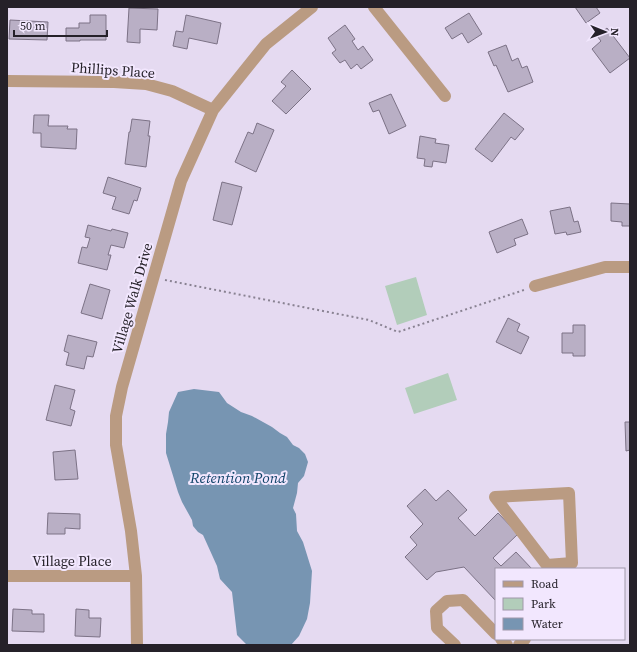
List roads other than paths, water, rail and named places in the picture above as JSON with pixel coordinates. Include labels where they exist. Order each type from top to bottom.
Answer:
[{"type":"street","name":"Village Walk Drive","points":[[137,645],[136,576],[131,531],[116,445],[116,416],[122,387],[181,181],[213,110],[266,44],[312,7]]},
{"type":"street","points":[[374,7],[445,96]]},
{"type":"street","name":"Phillips Place","points":[[7,81],[114,82],[146,84],[172,91],[213,110]]},
{"type":"street","points":[[535,286],[605,267],[630,267]]},
{"type":"street","points":[[569,493],[571,566],[549,567],[495,497],[569,493]]},
{"type":"street","name":"Village Place","points":[[7,576],[136,576]]},
{"type":"street","points":[[455,645],[437,628],[436,611],[447,602],[463,600],[495,633]]},
{"type":"water","name":"Retention Pond","points":[[194,389],[219,392],[227,403],[241,412],[272,427],[287,437],[293,445],[305,454],[308,462],[304,476],[298,483],[293,508],[296,514],[297,531],[303,542],[312,571],[310,603],[307,619],[299,636],[291,645],[247,645],[237,635],[232,592],[220,579],[217,566],[203,535],[193,526],[192,520],[178,492],[166,453],[166,434],[169,412],[178,392]]}]
